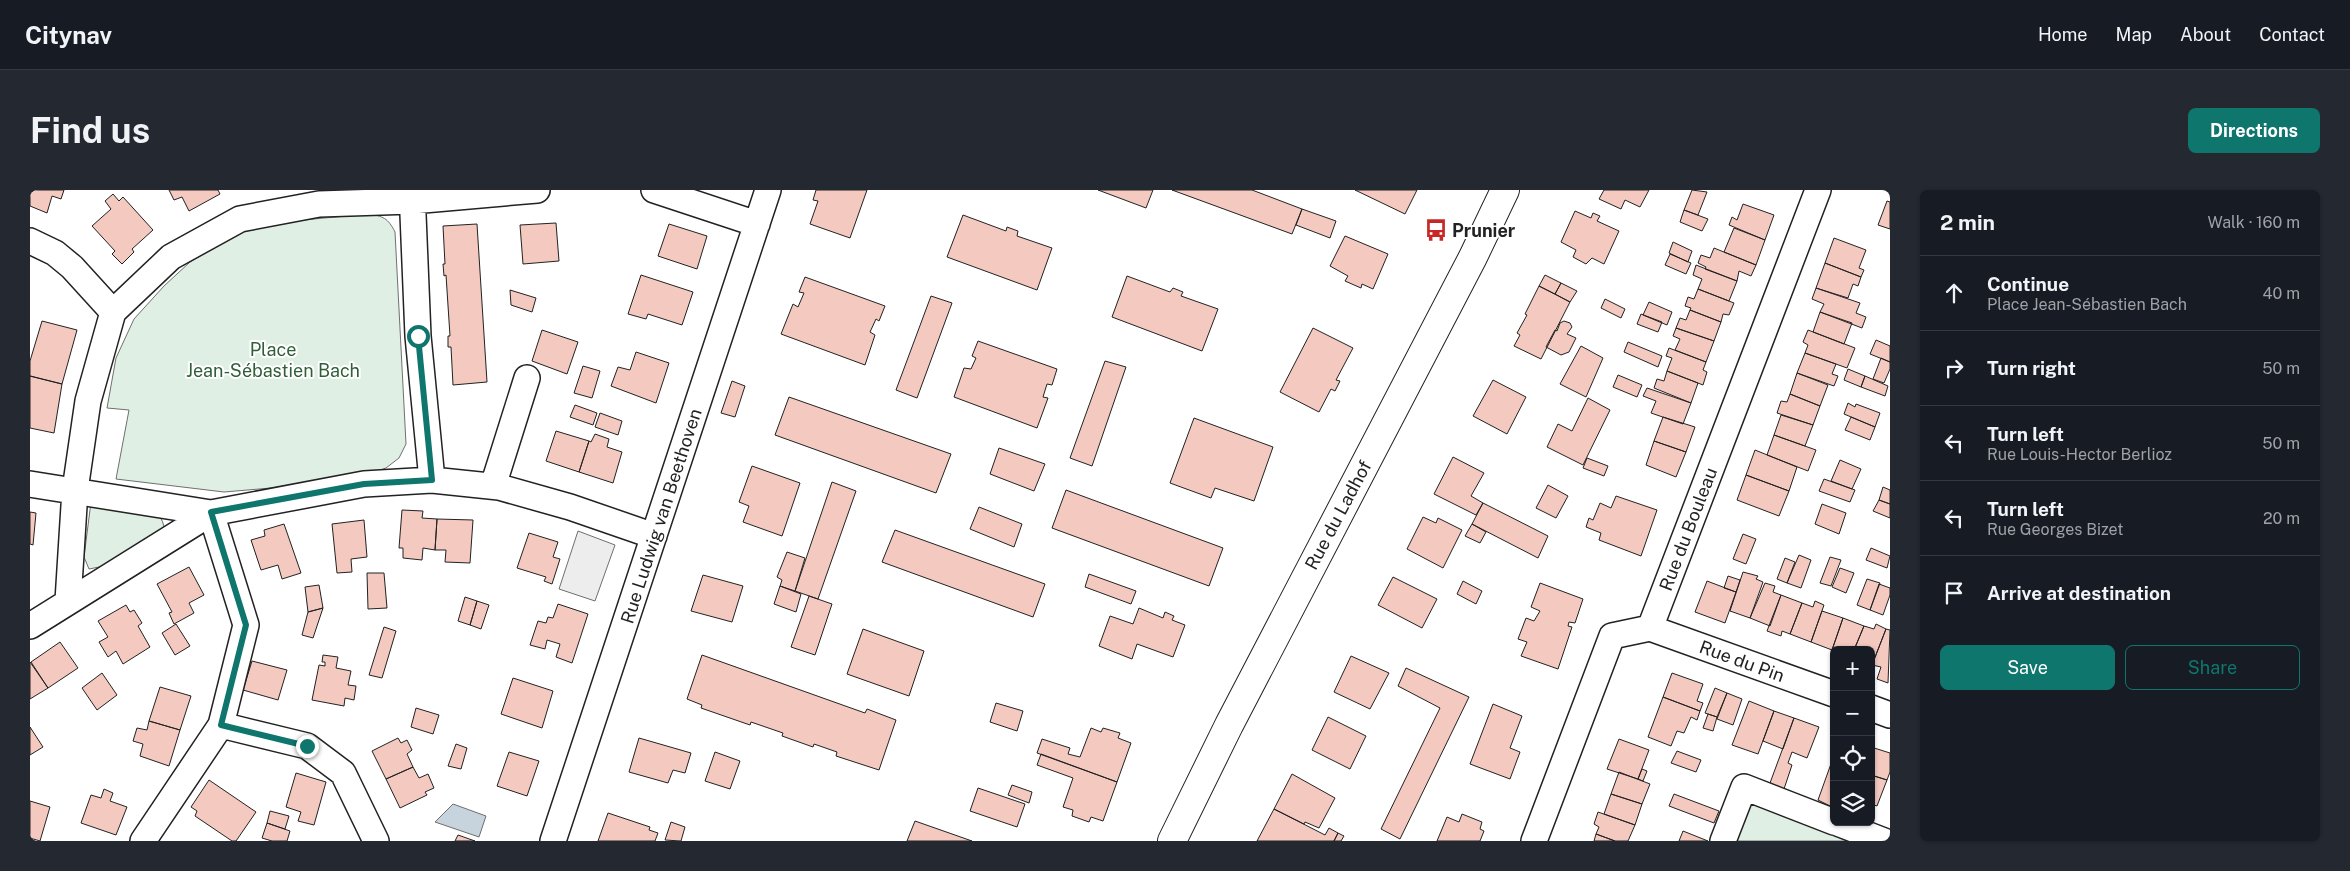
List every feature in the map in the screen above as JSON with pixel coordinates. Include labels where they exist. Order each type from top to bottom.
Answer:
[{"type":"main road","name":"Rue du Ladhof","points":[[1172,841],[1229,725],[1473,257],[1505,190]]},
{"type":"street","points":[[68,600],[75,490],[88,401],[113,312],[171,257],[240,219],[319,204],[412,196],[537,190]]},
{"type":"street","points":[[654,190],[757,224]]},
{"type":"street","name":"Rue Ludwig van Beethoven","points":[[553,841],[768,190]]},
{"type":"street","name":"Rue du Bouleau","points":[[1650,628],[1818,190]]},
{"type":"street","points":[[412,196],[418,336],[432,480]]},
{"type":"street","points":[[30,241],[55,253],[72,267],[113,312]]},
{"type":"street","points":[[493,486],[527,378]]},
{"type":"street","points":[[30,484],[211,512],[364,484],[432,480],[493,486],[570,506],[654,536]]},
{"type":"street","points":[[30,626],[68,600],[211,512]]},
{"type":"street","points":[[143,841],[221,725],[246,625],[211,512]]},
{"type":"street","points":[[1534,841],[1612,636],[1650,628]]},
{"type":"street","name":"Rue du Pin","points":[[1650,628],[1830,693]]},
{"type":"street","points":[[1875,709],[1890,715]]},
{"type":"street","points":[[221,725],[307,746],[343,773],[376,841]]},
{"type":"street","points":[[1724,841],[1744,787],[1830,820]]},
{"type":"street","points":[[1845,826],[1884,841]]},
{"type":"green space","name":"Place Jean-Sébastien Bach","points":[[368,214],[384,218],[395,232],[406,444],[399,458],[386,468],[368,474],[271,488],[224,492],[116,479],[129,410],[107,408],[116,358],[134,319],[164,286],[190,262],[230,237],[270,223]]},
{"type":"green space","points":[[91,502],[151,507],[163,522],[163,533],[104,566],[89,569],[84,557]]},
{"type":"green space","points":[[1749,803],[1850,841],[1735,841]]},
{"type":"shaded area","points":[[578,531],[615,545],[595,601],[559,589]]},
{"type":"shaded area","points":[[453,804],[486,816],[479,837],[435,822]]},
{"type":"building","points":[[30,190],[64,190],[61,199],[52,196],[47,213],[30,206]]},
{"type":"building","points":[[169,190],[218,190],[220,194],[189,211],[182,197],[174,200]]},
{"type":"building","points":[[816,190],[867,190],[850,238],[810,224],[818,201],[813,200]]},
{"type":"building","points":[[1098,190],[1153,190],[1146,208]]},
{"type":"building","points":[[1172,190],[1252,190],[1302,209],[1292,234]]},
{"type":"building","points":[[1355,190],[1417,190],[1405,214]]},
{"type":"building","points":[[1604,190],[1649,190],[1640,207],[1625,200],[1621,209],[1599,199]]},
{"type":"building","points":[[1692,190],[1707,192],[1698,215],[1684,210]]},
{"type":"building","points":[[113,194],[119,201],[123,197],[153,230],[132,249],[134,252],[122,264],[112,254],[115,251],[92,226],[111,209],[105,201]]},
{"type":"building","points":[[1887,201],[1890,202],[1890,229],[1878,225]]},
{"type":"building","points":[[1743,204],[1774,215],[1765,240],[1729,225],[1732,217],[1737,220]]},
{"type":"building","points":[[1302,209],[1336,221],[1330,238],[1296,225]]},
{"type":"building","points":[[1684,210],[1708,219],[1702,231],[1680,222]]},
{"type":"building","points":[[1575,211],[1591,218],[1593,213],[1600,216],[1597,221],[1619,231],[1604,264],[1592,258],[1586,264],[1573,257],[1576,250],[1561,242]]},
{"type":"building","points":[[963,215],[1006,231],[1007,227],[1018,231],[1017,236],[1052,248],[1037,290],[947,257]]},
{"type":"building","points":[[556,223],[559,261],[523,264],[520,225]]},
{"type":"building","points":[[477,224],[487,382],[453,385],[451,347],[448,347],[448,336],[450,336],[446,275],[444,276],[443,264],[445,264],[443,226]]},
{"type":"building","points":[[669,224],[707,236],[697,269],[658,256]]},
{"type":"building","points":[[1734,228],[1765,240],[1756,265],[1724,252]]},
{"type":"building","points":[[1345,236],[1388,254],[1373,289],[1362,284],[1361,288],[1345,281],[1348,276],[1330,266]]},
{"type":"building","points":[[1834,238],[1866,250],[1859,268],[1864,270],[1861,277],[1825,263]]},
{"type":"building","points":[[1673,242],[1692,251],[1688,262],[1669,253]]},
{"type":"building","points":[[1714,248],[1756,265],[1751,276],[1739,271],[1737,281],[1705,269],[1706,267],[1698,263],[1701,255],[1710,258]]},
{"type":"building","points":[[1670,254],[1691,263],[1686,274],[1665,265]]},
{"type":"building","points":[[1825,263],[1861,277],[1858,286],[1853,284],[1848,298],[1816,288]]},
{"type":"building","points":[[1696,265],[1737,281],[1729,301],[1698,289],[1702,279],[1693,275]]},
{"type":"building","points":[[641,275],[693,292],[682,325],[648,314],[646,319],[628,314]]},
{"type":"building","points":[[1545,275],[1561,283],[1555,294],[1539,286]]},
{"type":"building","points":[[1127,276],[1170,292],[1173,288],[1183,292],[1181,296],[1218,309],[1202,351],[1112,317]]},
{"type":"building","points":[[805,277],[885,306],[879,321],[876,319],[870,332],[875,335],[865,365],[781,334],[793,304],[798,307],[804,293],[799,292]]},
{"type":"building","points":[[1561,283],[1577,291],[1570,302],[1555,294]]},
{"type":"building","points":[[1539,286],[1570,302],[1541,359],[1514,346],[1520,335],[1517,333]]},
{"type":"building","points":[[1816,288],[1860,303],[1856,313],[1866,317],[1862,328],[1820,312],[1824,304],[1812,299]]},
{"type":"building","points":[[1698,289],[1734,303],[1729,315],[1723,314],[1721,322],[1690,310],[1691,308],[1685,306],[1688,297],[1694,299]]},
{"type":"building","points":[[510,290],[536,298],[532,312],[511,305]]},
{"type":"building","points":[[931,296],[952,303],[917,398],[896,390]]},
{"type":"building","points":[[1605,299],[1625,309],[1621,318],[1601,308]]},
{"type":"building","points":[[1649,302],[1672,312],[1667,325],[1643,315]]},
{"type":"building","points":[[1690,310],[1721,322],[1714,341],[1676,328],[1680,318],[1686,320]]},
{"type":"building","points":[[1820,312],[1852,323],[1844,344],[1813,332]]},
{"type":"building","points":[[1641,314],[1662,322],[1658,332],[1637,324]]},
{"type":"building","points":[[42,321],[77,330],[62,384],[30,376],[30,361]]},
{"type":"building","points":[[1564,321],[1570,323],[1572,327],[1567,334],[1576,338],[1569,352],[1561,355],[1546,347],[1555,330],[1557,331],[1560,323]]},
{"type":"building","points":[[1313,328],[1353,348],[1336,380],[1340,381],[1335,391],[1331,389],[1319,412],[1280,392]]},
{"type":"building","points":[[1676,328],[1714,341],[1706,362],[1675,350],[1680,339],[1673,336]]},
{"type":"building","points":[[542,330],[578,342],[567,374],[532,361]]},
{"type":"building","points":[[1808,330],[1855,348],[1847,368],[1805,353],[1808,345],[1803,342]]},
{"type":"building","points":[[1876,340],[1890,346],[1890,362],[1870,354]]},
{"type":"building","points":[[978,341],[1057,369],[1052,385],[1047,384],[1043,397],[1048,398],[1037,428],[954,397],[964,368],[971,369],[976,358],[972,356]]},
{"type":"building","points":[[1628,342],[1662,356],[1658,367],[1624,352]]},
{"type":"building","points":[[1581,346],[1603,358],[1586,397],[1560,384]]},
{"type":"building","points":[[1669,348],[1706,362],[1703,370],[1707,372],[1703,385],[1667,371],[1672,358],[1666,356]]},
{"type":"building","points":[[636,352],[669,363],[656,403],[611,386],[618,367],[630,370]]},
{"type":"building","points":[[1805,353],[1836,364],[1832,374],[1838,376],[1834,386],[1797,373]]},
{"type":"building","points":[[1881,358],[1890,362],[1890,369],[1884,383],[1873,379]]},
{"type":"building","points":[[1105,361],[1126,367],[1092,466],[1070,458]]},
{"type":"building","points":[[583,366],[600,371],[592,398],[574,393]]},
{"type":"building","points":[[1848,369],[1865,376],[1861,387],[1844,380]]},
{"type":"building","points":[[1667,371],[1698,383],[1691,403],[1654,388],[1657,379],[1664,381]]},
{"type":"building","points":[[1797,373],[1828,385],[1820,406],[1790,394]]},
{"type":"building","points":[[1618,375],[1642,385],[1637,397],[1613,387]]},
{"type":"building","points":[[30,376],[62,384],[54,433],[30,428]]},
{"type":"building","points":[[1865,376],[1888,386],[1885,396],[1861,387]]},
{"type":"building","points":[[1493,380],[1526,397],[1507,434],[1473,416]]},
{"type":"building","points":[[732,381],[745,386],[735,417],[721,413]]},
{"type":"building","points":[[1647,388],[1691,403],[1683,424],[1651,413],[1656,401],[1643,396]]},
{"type":"building","points":[[1790,394],[1820,406],[1813,425],[1777,413],[1781,401],[1787,402]]},
{"type":"building","points":[[789,397],[951,454],[936,493],[775,435]]},
{"type":"building","points":[[1588,398],[1610,410],[1583,465],[1547,447],[1558,424],[1572,431]]},
{"type":"building","points":[[1848,403],[1855,407],[1856,404],[1880,413],[1875,427],[1844,414]]},
{"type":"building","points":[[575,405],[597,413],[593,425],[570,417]]},
{"type":"building","points":[[600,413],[622,421],[618,435],[595,427]]},
{"type":"building","points":[[1781,415],[1813,425],[1805,446],[1774,435]]},
{"type":"building","points":[[1663,417],[1695,427],[1686,452],[1654,441]]},
{"type":"building","points":[[1851,417],[1875,427],[1870,440],[1845,430]]},
{"type":"building","points":[[1194,418],[1273,447],[1254,501],[1215,488],[1211,498],[1170,483]]},
{"type":"building","points":[[556,431],[589,441],[579,472],[546,461]]},
{"type":"building","points":[[595,434],[609,439],[607,447],[622,452],[613,483],[579,472],[589,441],[591,442]]},
{"type":"building","points":[[1774,435],[1816,450],[1808,471],[1767,455]]},
{"type":"building","points":[[1654,441],[1686,452],[1676,477],[1646,465]]},
{"type":"building","points":[[999,448],[1045,464],[1034,491],[990,474]]},
{"type":"building","points":[[1755,450],[1797,467],[1789,491],[1746,475]]},
{"type":"building","points":[[1453,457],[1484,473],[1471,496],[1483,503],[1476,515],[1434,494]]},
{"type":"building","points":[[1587,458],[1608,466],[1604,476],[1583,468]]},
{"type":"building","points":[[1840,460],[1861,469],[1852,489],[1831,481]]},
{"type":"building","points":[[752,466],[800,483],[782,536],[743,522],[749,506],[739,502]]},
{"type":"building","points":[[1746,475],[1789,491],[1779,516],[1737,500]]},
{"type":"building","points":[[1824,479],[1855,490],[1850,502],[1819,491]]},
{"type":"building","points":[[832,482],[856,491],[818,599],[795,591]]},
{"type":"building","points":[[1548,485],[1568,496],[1556,518],[1536,508]]},
{"type":"building","points":[[1883,487],[1890,490],[1890,504],[1879,500]]},
{"type":"building","points":[[1066,490],[1223,548],[1209,586],[1052,528]]},
{"type":"building","points":[[1616,496],[1657,510],[1641,556],[1599,540],[1601,533],[1586,527],[1589,518],[1593,520],[1600,503],[1611,508]]},
{"type":"building","points":[[1879,500],[1890,504],[1890,518],[1873,511]]},
{"type":"building","points":[[1483,503],[1548,536],[1538,558],[1472,524]]},
{"type":"building","points":[[1822,504],[1846,513],[1839,534],[1815,524]]},
{"type":"building","points":[[979,507],[1022,524],[1014,547],[970,529]]},
{"type":"building","points":[[402,510],[423,511],[422,518],[437,519],[435,550],[423,548],[422,560],[403,558],[403,548],[399,548]]},
{"type":"building","points":[[30,512],[36,513],[33,545],[30,544]]},
{"type":"building","points":[[1423,517],[1436,523],[1438,518],[1462,530],[1443,568],[1407,549]]},
{"type":"building","points":[[437,519],[473,520],[470,563],[445,562],[446,550],[435,550]]},
{"type":"building","points":[[364,520],[367,557],[351,559],[352,572],[337,573],[332,524]]},
{"type":"building","points":[[284,524],[301,573],[282,579],[278,565],[261,570],[251,540],[265,536],[264,530]]},
{"type":"building","points":[[1472,524],[1486,532],[1480,543],[1465,536]]},
{"type":"building","points":[[895,530],[1045,584],[1033,617],[882,562]]},
{"type":"building","points":[[529,533],[558,542],[553,557],[560,559],[552,584],[544,581],[546,577],[517,568]]},
{"type":"building","points":[[1743,534],[1756,539],[1746,564],[1733,559]]},
{"type":"building","points":[[1871,548],[1890,556],[1887,568],[1866,560]]},
{"type":"building","points":[[787,552],[805,558],[795,591],[780,586],[782,580],[777,577]]},
{"type":"building","points":[[1799,555],[1811,560],[1801,588],[1787,583]]},
{"type":"building","points":[[1830,557],[1841,560],[1831,586],[1820,583]]},
{"type":"building","points":[[1785,558],[1795,562],[1787,583],[1777,579]]},
{"type":"building","points":[[189,567],[204,595],[189,603],[194,613],[174,624],[169,613],[172,612],[157,584]]},
{"type":"building","points":[[1840,568],[1854,573],[1846,593],[1832,587]]},
{"type":"building","points":[[1743,572],[1758,576],[1756,579],[1763,582],[1750,618],[1730,611]]},
{"type":"building","points":[[367,573],[384,573],[387,608],[368,609]]},
{"type":"building","points":[[1089,574],[1136,591],[1131,604],[1085,587]]},
{"type":"building","points":[[703,575],[743,586],[732,622],[691,611]]},
{"type":"building","points":[[1728,576],[1740,580],[1736,592],[1724,588]]},
{"type":"building","points":[[1393,577],[1437,599],[1422,628],[1378,605]]},
{"type":"building","points":[[1867,579],[1880,583],[1870,610],[1857,605]]},
{"type":"building","points":[[1463,581],[1482,591],[1476,604],[1457,594]]},
{"type":"building","points":[[1707,581],[1736,592],[1725,623],[1695,612]]},
{"type":"building","points":[[1540,583],[1583,599],[1575,623],[1569,622],[1568,626],[1572,627],[1558,669],[1521,656],[1527,642],[1518,639],[1526,618],[1534,621],[1540,611],[1531,607]]},
{"type":"building","points":[[1765,583],[1775,586],[1773,592],[1781,595],[1770,626],[1750,618]]},
{"type":"building","points":[[1879,584],[1890,588],[1890,595],[1883,615],[1870,610]]},
{"type":"building","points":[[319,585],[323,608],[308,612],[305,587]]},
{"type":"building","points":[[780,586],[801,594],[796,612],[774,604]]},
{"type":"building","points":[[1781,595],[1802,603],[1790,634],[1782,631],[1781,636],[1767,631]]},
{"type":"building","points":[[809,596],[832,604],[815,655],[791,647]]},
{"type":"building","points":[[465,597],[477,601],[470,625],[458,621]]},
{"type":"building","points":[[477,601],[489,605],[481,629],[470,625]]},
{"type":"building","points":[[1815,601],[1824,605],[1811,642],[1790,634],[1802,603],[1813,607]]},
{"type":"building","points":[[558,604],[588,614],[572,663],[556,657],[560,644],[547,640],[545,649],[530,645],[538,621],[546,623],[548,617],[553,618]]},
{"type":"building","points":[[126,605],[130,612],[134,610],[142,623],[138,626],[150,647],[123,664],[116,651],[108,657],[99,642],[108,637],[98,621]]},
{"type":"building","points":[[323,608],[313,638],[302,635],[308,612]]},
{"type":"building","points":[[1139,608],[1163,618],[1165,612],[1174,616],[1172,620],[1185,625],[1173,657],[1137,644],[1132,659],[1099,646],[1110,616],[1133,624]]},
{"type":"building","points":[[1822,611],[1843,618],[1833,646],[1830,646],[1830,649],[1811,642]]},
{"type":"building","points":[[1843,618],[1864,626],[1856,646],[1833,646]]},
{"type":"building","points":[[176,624],[190,646],[175,655],[162,633]]},
{"type":"building","points":[[1876,624],[1886,629],[1875,657],[1875,646],[1856,646],[1864,626],[1874,629]]},
{"type":"building","points":[[384,627],[396,631],[382,678],[369,675]]},
{"type":"building","points":[[863,629],[924,651],[909,696],[847,674]]},
{"type":"building","points":[[1886,629],[1890,630],[1888,683],[1877,679],[1881,667],[1875,666],[1875,657]]},
{"type":"building","points":[[60,642],[78,668],[48,688],[31,662]]},
{"type":"building","points":[[323,655],[338,657],[336,668],[351,671],[348,685],[356,686],[354,700],[345,698],[344,706],[312,700],[319,665],[325,666],[325,662],[322,662]]},
{"type":"building","points":[[702,655],[865,713],[867,709],[896,720],[879,770],[836,756],[837,752],[814,744],[813,747],[782,736],[783,733],[751,722],[750,725],[701,708],[702,705],[687,699]]},
{"type":"building","points":[[1351,656],[1389,673],[1370,709],[1334,692]]},
{"type":"building","points":[[252,661],[287,670],[278,700],[243,690]]},
{"type":"building","points":[[30,662],[48,688],[30,699]]},
{"type":"building","points":[[1406,668],[1469,697],[1400,839],[1381,829],[1440,708],[1398,686]]},
{"type":"building","points":[[102,673],[117,695],[97,710],[82,688]]},
{"type":"building","points":[[1672,673],[1703,684],[1697,701],[1703,703],[1700,711],[1663,697]]},
{"type":"building","points":[[513,678],[553,691],[542,728],[501,714]]},
{"type":"building","points":[[160,687],[191,696],[180,730],[149,721]]},
{"type":"building","points":[[1715,688],[1727,693],[1717,717],[1705,713]]},
{"type":"building","points":[[1727,693],[1742,699],[1733,725],[1717,719]]},
{"type":"building","points":[[1663,697],[1700,711],[1697,720],[1691,717],[1684,733],[1677,731],[1671,746],[1648,737]]},
{"type":"building","points":[[1749,701],[1774,711],[1758,754],[1732,745]]},
{"type":"building","points":[[996,703],[1023,711],[1017,731],[990,722]]},
{"type":"building","points":[[1493,704],[1522,716],[1510,748],[1520,752],[1510,779],[1470,764]]},
{"type":"building","points":[[416,708],[439,715],[433,734],[411,727]]},
{"type":"building","points":[[1774,711],[1794,718],[1783,749],[1763,741]]},
{"type":"building","points":[[1708,714],[1717,717],[1713,731],[1703,728]]},
{"type":"building","points":[[1328,717],[1366,736],[1350,769],[1312,750]]},
{"type":"building","points":[[1794,718],[1819,727],[1807,758],[1792,752],[1788,763],[1792,765],[1784,789],[1770,783]]},
{"type":"building","points":[[149,721],[180,730],[169,766],[140,756],[143,744],[133,741],[137,728],[147,730]]},
{"type":"building","points":[[30,727],[43,747],[30,755]]},
{"type":"building","points":[[1091,728],[1101,732],[1103,728],[1120,733],[1118,738],[1131,743],[1117,782],[1037,753],[1042,739],[1070,748],[1068,754],[1080,757]]},
{"type":"building","points":[[398,738],[401,743],[407,740],[412,750],[407,754],[413,767],[386,779],[372,751]]},
{"type":"building","points":[[639,738],[691,753],[685,773],[673,770],[668,783],[629,772]]},
{"type":"building","points":[[1619,739],[1649,750],[1638,779],[1607,769]]},
{"type":"building","points":[[456,744],[467,748],[461,769],[448,766]]},
{"type":"building","points":[[1875,748],[1890,753],[1890,772],[1887,780],[1875,776]]},
{"type":"building","points":[[1677,751],[1701,760],[1696,772],[1671,763]]},
{"type":"building","points":[[509,752],[539,761],[527,796],[497,786]]},
{"type":"building","points":[[715,752],[740,761],[730,789],[705,781]]},
{"type":"building","points":[[1041,754],[1117,782],[1103,821],[1091,817],[1089,822],[1072,816],[1073,810],[1063,807],[1073,778],[1037,765]]},
{"type":"building","points":[[413,767],[419,778],[428,774],[434,788],[425,792],[427,795],[400,808],[386,779]]},
{"type":"building","points":[[1830,767],[1830,806],[1818,800]]},
{"type":"building","points":[[1642,769],[1647,771],[1643,781],[1638,779]]},
{"type":"building","points":[[1619,772],[1650,784],[1642,804],[1611,794]]},
{"type":"building","points":[[296,773],[326,782],[314,825],[298,821],[301,812],[286,807]]},
{"type":"building","points":[[1292,774],[1335,798],[1319,828],[1305,822],[1304,824],[1274,809]]},
{"type":"building","points":[[1875,776],[1887,780],[1877,806],[1875,805]]},
{"type":"building","points":[[209,780],[256,812],[236,841],[232,841],[195,816],[197,811],[191,807]]},
{"type":"building","points":[[1012,785],[1032,792],[1029,803],[1008,795]]},
{"type":"building","points":[[978,788],[1025,804],[1017,827],[970,811]]},
{"type":"building","points":[[104,789],[113,793],[110,801],[127,807],[116,835],[81,823],[91,795],[101,798]]},
{"type":"building","points":[[1611,794],[1642,804],[1635,825],[1604,814]]},
{"type":"building","points":[[1674,794],[1719,811],[1714,823],[1669,806]]},
{"type":"building","points":[[30,801],[50,807],[40,841],[30,838]]},
{"type":"building","points":[[1274,809],[1325,835],[1329,828],[1338,833],[1334,841],[1257,841]]},
{"type":"building","points":[[270,811],[289,816],[285,829],[267,823]]},
{"type":"building","points":[[1598,812],[1635,825],[1628,841],[1615,841],[1596,834],[1599,827],[1594,824]]},
{"type":"building","points":[[608,813],[650,827],[649,830],[658,833],[655,841],[598,841]]},
{"type":"building","points":[[1462,814],[1482,822],[1480,829],[1484,831],[1480,841],[1437,841],[1447,817],[1459,822]]},
{"type":"building","points":[[915,821],[972,841],[907,841]]},
{"type":"building","points":[[671,822],[685,827],[681,841],[665,840]]},
{"type":"building","points":[[267,823],[290,831],[287,841],[272,841],[262,838]]},
{"type":"building","points":[[1683,831],[1708,841],[1679,841]]},
{"type":"building","points":[[1338,833],[1344,836],[1341,841],[1334,841]]},
{"type":"building","points":[[1596,834],[1615,841],[1594,841]]},
{"type":"building","points":[[458,835],[475,841],[455,841]]},
{"type":"place","name":"Prunier","points":[[1436,230]]},
{"type":"route","points":[[307,746],[221,725],[246,625],[211,512],[364,484],[432,480],[418,336]]}]
